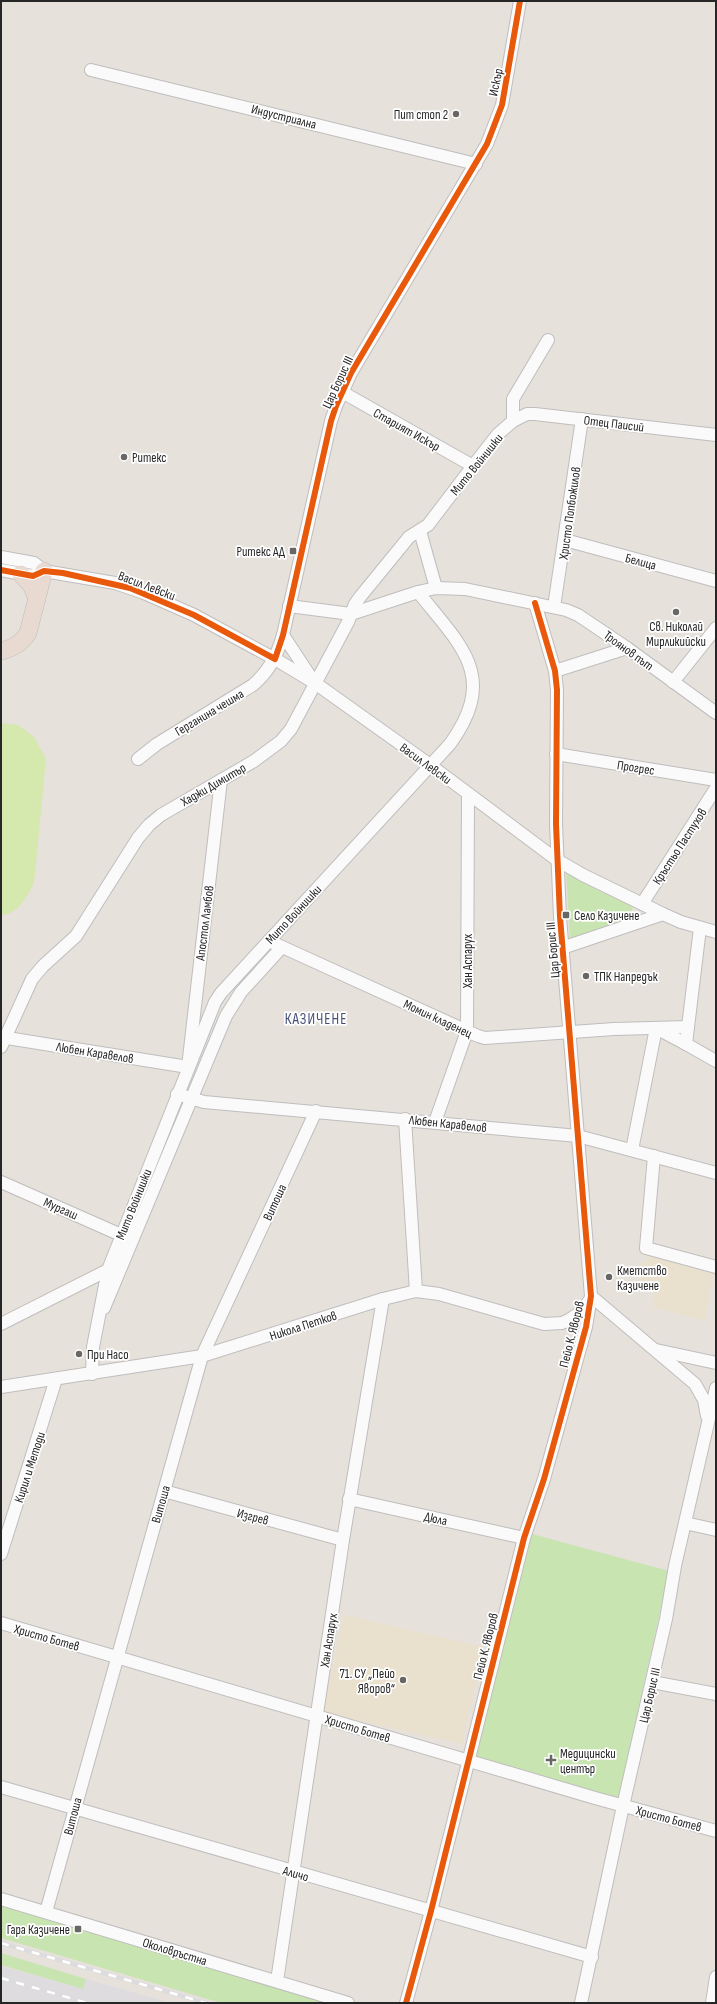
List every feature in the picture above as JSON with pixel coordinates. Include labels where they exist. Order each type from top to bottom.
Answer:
[{"type":"highway","points":[[1,651],[15,647],[22,641],[32,623],[44,571]]},
{"type":"highway","points":[[21,574],[31,585],[37,598]]},
{"type":"street","name":"Искър","points":[[476,164],[496,124],[502,105],[520,1]]},
{"type":"street","name":"Индустриална","points":[[91,70],[476,164]]},
{"type":"street","name":"Цар Борис III","points":[[275,659],[283,635],[331,421],[342,392],[368,344],[476,164]]},
{"type":"street","name":"Мито Войнишки","points":[[420,532],[428,525],[498,434],[513,421],[513,399],[548,340]]},
{"type":"street","name":"Старият Искър","points":[[342,392],[473,466]]},
{"type":"street","name":"Отец Паисий","points":[[513,421],[527,414],[716,435]]},
{"type":"street","name":"Христо Попбожилов","points":[[554,607],[582,419]]},
{"type":"street","points":[[420,532],[436,588]]},
{"type":"street","name":"Хаджи Димитър","points":[[2,1041],[32,979],[43,966],[76,936],[138,838],[149,825],[161,815],[260,757],[281,741],[291,729],[360,596],[409,537],[420,532]]},
{"type":"street","name":"Белица","points":[[565,540],[716,582]]},
{"type":"street","name":"Васил Левски","points":[[1,557],[34,563],[44,571],[115,583],[139,591],[194,616],[275,659],[315,683],[430,765],[557,860],[583,875],[663,914],[700,928],[716,932]]},
{"type":"street","name":"Васил Левски","points":[[1,570],[33,576],[44,571]]},
{"type":"street","points":[[289,606],[351,614],[418,592],[436,588],[465,589],[535,603]]},
{"type":"street","name":"Мито Войнишки","points":[[92,1374],[93,1347],[108,1270],[215,1002],[221,993],[450,744],[462,727],[469,712],[474,681],[471,666],[464,652],[418,592]]},
{"type":"street","name":"Цар Борис III","points":[[535,603],[555,671],[557,690],[557,860],[562,948],[591,1296]]},
{"type":"street","name":"Троянов път","points":[[535,603],[554,607],[578,615],[627,648],[716,713]]},
{"type":"street","points":[[672,682],[716,628]]},
{"type":"street","points":[[283,635],[315,683]]},
{"type":"street","points":[[555,671],[627,648]]},
{"type":"street","name":"Герганина чешма","points":[[138,759],[157,744],[252,685],[264,675],[275,659]]},
{"type":"street","name":"Прогрес","points":[[556,754],[716,780]]},
{"type":"street","name":"Апостол Ламбов","points":[[188,1067],[221,780]]},
{"type":"street","name":"Кръстьо Пастухов","points":[[642,904],[716,788]]},
{"type":"street","name":"Хан Аспарух","points":[[434,1122],[466,1031],[468,794]]},
{"type":"street","points":[[562,948],[663,914]]},
{"type":"street","points":[[686,1044],[700,928]]},
{"type":"street","name":"Момин кладенец","points":[[269,941],[466,1031],[485,1038],[570,1032],[688,1027]]},
{"type":"street","name":"Мито Войнишки","points":[[97,1325],[233,1003],[282,947]]},
{"type":"street","points":[[632,1150],[656,1028],[716,1061]]},
{"type":"street","name":"Любен Каравелов","points":[[2,1041],[188,1067]]},
{"type":"street","name":"Любен Каравелов","points":[[177,1094],[193,1099],[578,1136],[716,1173]]},
{"type":"street","name":"Витоша","points":[[46,1912],[74,1807],[202,1356],[316,1111]]},
{"type":"street","points":[[405,1119],[416,1291]]},
{"type":"street","points":[[654,1156],[646,1248],[716,1267]]},
{"type":"street","name":"Мургаш","points":[[1,1182],[121,1235]]},
{"type":"street","points":[[1,1324],[108,1270]]},
{"type":"street","name":"Никола Петков","points":[[1,1387],[202,1356],[383,1299],[416,1291],[439,1294],[544,1324],[562,1323],[577,1316],[588,1304],[591,1296]]},
{"type":"street","points":[[591,1296],[652,1349],[688,1377],[701,1392],[706,1408],[707,1421]]},
{"type":"street","name":"Пейо К. Яворов","points":[[406,2003],[431,1911],[524,1538],[546,1471],[586,1327],[591,1296]]},
{"type":"street","name":"Хан Аспарух","points":[[277,1982],[349,1499],[383,1299]]},
{"type":"street","points":[[652,1349],[716,1363]]},
{"type":"street","name":"Кирил и Методи","points":[[1,1554],[56,1379]]},
{"type":"street","name":"Цар Борис III","points":[[581,2003],[623,1806],[666,1620],[675,1566],[707,1421],[716,1388]]},
{"type":"street","name":"Изгрев","points":[[164,1491],[343,1540]]},
{"type":"street","name":"Дюла","points":[[349,1499],[524,1538]]},
{"type":"street","points":[[685,1523],[716,1530]]},
{"type":"street","name":"Христо Ботев","points":[[1,1623],[468,1761],[623,1806],[716,1831]]},
{"type":"street","points":[[652,1682],[716,1694]]},
{"type":"street","name":"Аличо","points":[[1,1787],[592,1957]]},
{"type":"street","name":"Околовръстна","points":[[1,1899],[348,2003]]},
{"type":"street","points":[[712,2003],[716,1978]]},
{"type":"shaded area","points":[[651,1254],[713,1272],[705,1321],[653,1307],[654,1283],[642,1281],[641,1266]]},
{"type":"shaded area","name":"71. СУ „Пейо Яворов“","points":[[344,1615],[484,1647],[462,1744],[322,1712]]},
{"type":"shaded area","points":[[1,1966],[83,1989],[86,1979],[171,2003],[1,2003]]},
{"type":"green space","points":[[1,723],[18,725],[34,737],[46,759],[34,883],[25,899],[17,908],[12,912],[1,915]]},
{"type":"green space","points":[[566,870],[634,906],[626,921],[570,939]]},
{"type":"green space","points":[[532,1534],[669,1571],[618,1799],[474,1759]]},
{"type":"green space","points":[[1,1905],[329,2003],[221,2003],[1,1938]]},
{"type":"green space","points":[[1,1953],[86,1979],[83,1989],[1,1965]]},
{"type":"railway","points":[[1,1943],[206,2003]]},
{"type":"railway","points":[[1,1978],[87,2003]]},
{"type":"cycle path","points":[[1,570],[33,576],[44,571],[63,573],[130,588],[194,615],[275,659],[283,635],[331,421],[336,406],[351,373],[487,144],[502,105],[520,1]]},
{"type":"cycle path","points":[[406,2003],[431,1911],[524,1538],[544,1479],[586,1327],[591,1296],[560,917],[556,824],[557,690],[555,671],[535,603]]},
{"type":"place","name":"Пит стоп 2","points":[[456,114]]},
{"type":"place","name":"Ритекс","points":[[124,457]]},
{"type":"place","name":"Ритекс АД","points":[[293,551]]},
{"type":"place","name":"Св. Николай Мирликийски","points":[[676,612]]},
{"type":"place","name":"Село Казичене","points":[[566,915]]},
{"type":"place","name":"ТПК Напредък","points":[[586,976]]},
{"type":"place","name":"Кметство Казичене","points":[[609,1277]]},
{"type":"place","name":"При Насо","points":[[79,1354]]},
{"type":"place","name":"71. СУ „Пейо Яворов“","points":[[403,1680]]},
{"type":"place","name":"Медицински център","points":[[551,1760]]},
{"type":"place","name":"Гара Казичене","points":[[78,1929]]},
{"type":"district","name":"КАЗИЧЕНЕ","points":[[316,1019]]}]
